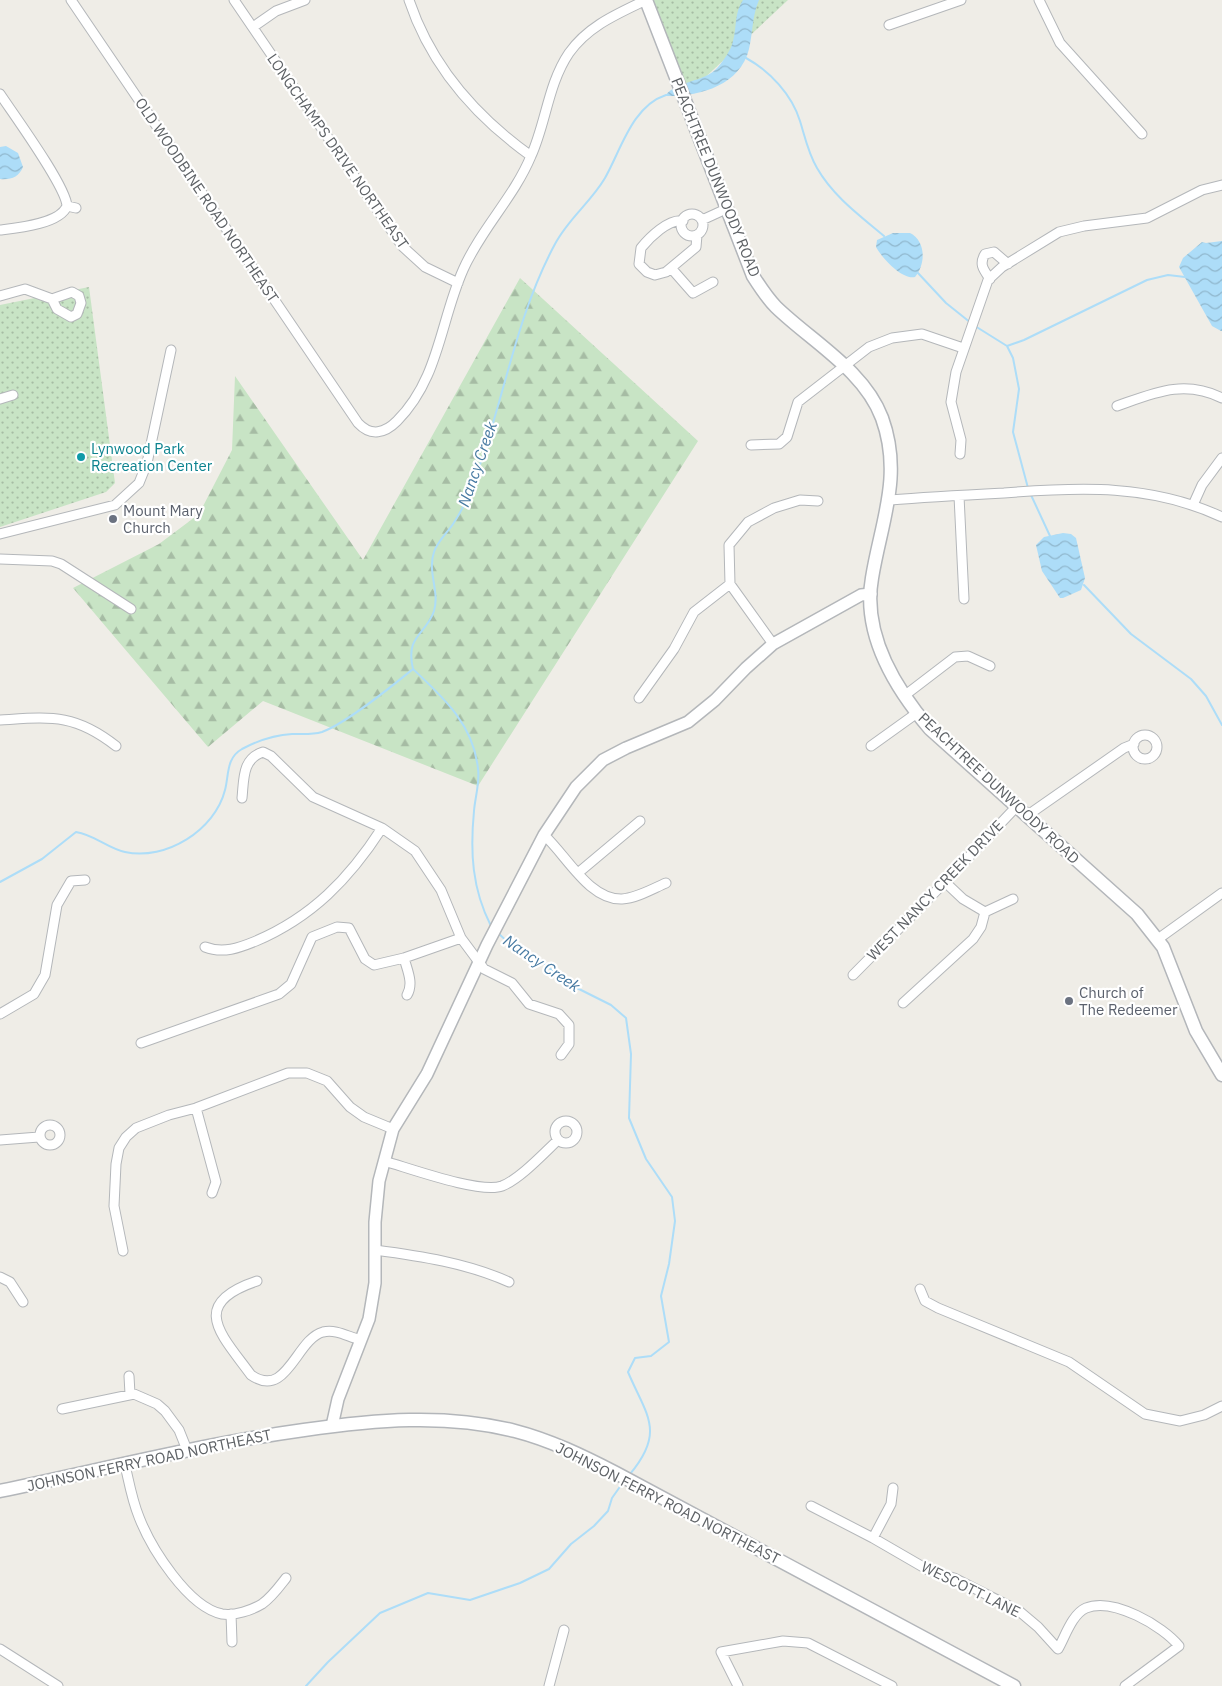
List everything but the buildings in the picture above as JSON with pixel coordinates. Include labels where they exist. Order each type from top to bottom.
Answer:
[{"type":"main road","name":"PEACHTREE DUNWOODY ROAD","points":[[646,0],[745,259],[764,293],[775,306],[844,366],[862,386],[881,416],[888,438],[891,457],[890,500],[872,578],[871,594],[872,619],[878,642],[890,673],[917,714],[930,728],[1137,914],[1158,939],[1171,963],[1199,1039],[1222,1075]]},
{"type":"main road","name":"JOHNSON FERRY ROAD NORTHEAST","points":[[0,1491],[187,1450],[332,1426],[415,1419],[450,1421],[513,1430],[564,1448],[616,1473],[1014,1686]]},
{"type":"street","name":"OLD WOODBINE ROAD NORTHEAST","points":[[70,0],[358,423],[368,431],[386,430],[404,414],[415,400],[432,370],[458,282]]},
{"type":"street","name":"LONGCHAMPS DRIVE NORTHEAST","points":[[234,0],[402,246],[426,267],[458,282]]},
{"type":"street","points":[[253,26],[276,11],[304,0]]},
{"type":"street","points":[[409,0],[423,35],[451,81],[486,120],[531,156]]},
{"type":"street","points":[[458,282],[471,255],[531,156],[555,79],[570,51],[599,24],[646,0]]},
{"type":"street","points":[[889,25],[961,0]]},
{"type":"street","points":[[1039,0],[1060,43],[1142,134]]},
{"type":"street","points":[[0,94],[46,163],[64,196],[67,206]]},
{"type":"street","points":[[960,454],[961,440],[951,402],[956,372],[990,279],[1008,264],[1059,232],[1084,226],[1147,218],[1202,190],[1222,185]]},
{"type":"street","points":[[67,206],[76,208]]},
{"type":"street","points":[[0,230],[45,221],[60,214],[67,206]]},
{"type":"street","points":[[702,220],[726,209]]},
{"type":"street","points":[[697,235],[691,236],[684,232],[683,221],[685,217],[694,215],[702,220]]},
{"type":"street","points":[[683,221],[678,220],[666,225],[644,243],[639,253],[639,264],[650,274],[661,275],[696,247],[697,235],[702,228],[702,220]]},
{"type":"street","points":[[990,279],[982,268],[981,261],[985,254],[994,252],[1008,264]]},
{"type":"street","points":[[671,268],[693,293],[713,282]]},
{"type":"street","points":[[0,296],[25,289],[52,299]]},
{"type":"street","points":[[751,445],[779,444],[787,437],[798,402],[869,347],[892,338],[922,334],[964,348]]},
{"type":"street","points":[[0,534],[115,505],[140,483],[171,350]]},
{"type":"street","points":[[1117,406],[1178,388],[1191,389],[1222,398]]},
{"type":"street","points":[[0,399],[13,395]]},
{"type":"street","points":[[1193,505],[1202,486],[1222,458]]},
{"type":"street","points":[[890,500],[1071,488],[1111,489],[1156,495],[1193,505],[1222,517]]},
{"type":"street","points":[[959,496],[964,599]]},
{"type":"street","points":[[773,644],[730,584],[730,545],[748,522],[774,508],[800,500],[818,501]]},
{"type":"street","points":[[0,558],[52,561],[61,564],[131,610]]},
{"type":"street","points":[[639,698],[674,649],[694,612],[730,584]]},
{"type":"street","points":[[332,1426],[338,1399],[369,1319],[373,1292],[375,1222],[384,1162],[393,1129],[426,1074],[479,963],[544,835],[576,787],[603,760],[626,748],[670,731],[698,715],[773,644],[861,595],[871,594]]},
{"type":"street","points":[[904,696],[955,657],[968,656],[990,666]]},
{"type":"street","points":[[871,746],[917,714]]},
{"type":"street","points":[[0,720],[59,718],[85,726],[116,746]]},
{"type":"street","points":[[1028,815],[1124,748],[1134,744]]},
{"type":"street","points":[[242,798],[246,765],[255,755],[263,752],[271,756],[314,797],[382,828],[415,851],[441,890],[461,938],[484,969],[512,983],[522,999],[528,1004],[559,1014],[565,1018],[571,1034],[569,1044],[561,1055]]},
{"type":"street","name":"WEST NANCY CREEK DRIVE","points":[[853,975],[1017,806]]},
{"type":"street","points":[[578,873],[640,821]]},
{"type":"street","points":[[205,947],[216,951],[225,951],[246,946],[306,914],[342,881],[365,854],[382,828]]},
{"type":"street","points":[[544,835],[597,892],[621,899],[637,896],[666,883]]},
{"type":"street","points":[[0,1014],[34,994],[45,975],[57,905],[71,882],[85,880]]},
{"type":"street","points":[[945,882],[962,899],[985,912]]},
{"type":"street","points":[[1158,939],[1222,893]]},
{"type":"street","points":[[985,912],[1013,899]]},
{"type":"street","points":[[904,1003],[973,939],[981,927],[985,912]]},
{"type":"street","points":[[140,1044],[216,1018],[286,990],[312,937],[337,927],[350,928],[368,963],[374,965],[404,958],[461,938]]},
{"type":"street","points":[[404,958],[411,982],[411,988],[407,994]]},
{"type":"street","points":[[123,1250],[114,1206],[119,1148],[126,1137],[136,1128],[169,1115],[196,1108],[288,1073],[307,1073],[327,1082],[350,1107],[364,1117],[393,1129]]},
{"type":"street","points":[[196,1108],[216,1182],[212,1192]]},
{"type":"street","points":[[0,1140],[39,1136]]},
{"type":"street","points":[[384,1162],[467,1184],[494,1188],[504,1185],[516,1177],[558,1140]]},
{"type":"street","points":[[375,1250],[414,1255],[481,1271],[508,1282]]},
{"type":"street","points":[[0,1277],[10,1282],[23,1302]]},
{"type":"street","points":[[257,1281],[236,1288],[224,1296],[216,1314],[217,1324],[247,1369],[257,1379],[275,1379],[283,1374],[291,1367],[308,1341],[323,1332],[332,1331],[361,1340]]},
{"type":"street","points":[[920,1288],[925,1301],[1069,1362],[1145,1414],[1180,1421],[1204,1415],[1222,1406]]},
{"type":"street","points":[[129,1376],[130,1394]]},
{"type":"street","points":[[62,1409],[130,1394],[142,1397],[165,1411],[179,1430],[187,1450]]},
{"type":"street","points":[[125,1465],[139,1519],[154,1546],[172,1573],[205,1607],[213,1611],[231,1614],[261,1604],[286,1578]]},
{"type":"street","points":[[874,1538],[891,1504],[893,1488]]},
{"type":"street","name":"WESCOTT LANE","points":[[811,1506],[874,1538],[930,1570],[954,1578],[1019,1611],[1038,1627],[1058,1649],[1075,1617],[1086,1608],[1104,1606],[1149,1621],[1171,1636],[1179,1646],[1130,1685]]},
{"type":"street","points":[[231,1614],[232,1642]]},
{"type":"street","points":[[549,1686],[564,1630]]},
{"type":"street","points":[[738,1686],[721,1652],[783,1641],[796,1641],[808,1642],[892,1686]]},
{"type":"street","points":[[0,1649],[58,1686]]},
{"type":"green space","points":[[646,0],[788,0],[684,97]]},
{"type":"green space","points":[[520,278],[698,441],[478,786],[263,701],[208,747],[73,588],[159,544],[199,514],[232,450],[235,376],[363,560]]},
{"type":"green space","points":[[89,287],[115,483],[106,492],[0,527],[0,305]]},
{"type":"water","points":[[743,0],[759,0],[749,49],[744,62],[737,72],[716,87],[704,91],[678,96],[665,96],[677,87],[712,72],[720,64],[732,44],[737,15]]},
{"type":"water","points":[[6,146],[18,153],[23,167],[14,177],[0,179],[0,147]]},
{"type":"water","points":[[893,233],[910,233],[919,241],[922,247],[921,266],[915,277],[899,272],[883,257],[876,247],[877,240]]},
{"type":"water","points":[[1222,241],[1221,331],[1212,326],[1179,267],[1183,258],[1202,242]]},
{"type":"water","points":[[1063,533],[1071,534],[1076,538],[1085,578],[1081,590],[1060,598],[1042,571],[1036,545],[1044,537]]},
{"type":"waterway","points":[[746,58],[772,77],[792,102],[809,151],[823,178],[847,205],[884,236]]},
{"type":"waterway","name":"Nancy Creek","points":[[491,926],[480,898],[474,870],[472,841],[478,785],[475,753],[464,725],[446,701],[413,669],[412,649],[414,642],[434,611],[436,596],[432,559],[435,548],[459,515],[472,487],[483,457],[519,333],[541,273],[560,235],[605,178],[622,142],[636,119],[644,109],[666,95]]},
{"type":"waterway","points":[[918,273],[946,303],[971,323]]},
{"type":"waterway","points":[[1007,346],[1024,340],[1147,280],[1168,275],[1185,277]]},
{"type":"waterway","points":[[975,326],[1007,346],[1013,358],[1019,389],[1013,432],[1028,488]]},
{"type":"waterway","points":[[1031,495],[1050,536]]},
{"type":"waterway","points":[[1084,585],[1131,634],[1191,679],[1206,696],[1222,725]]},
{"type":"waterway","points":[[0,882],[42,859],[76,832],[125,852],[141,854],[157,852],[172,847],[200,830],[211,818],[220,805],[233,757],[242,749],[273,737],[322,732],[344,721],[369,704],[413,669]]},
{"type":"waterway","name":"Nancy Creek","points":[[498,933],[510,944],[537,957],[565,982],[611,1005],[626,1018],[631,1054],[629,1118],[646,1159],[672,1197],[675,1221],[669,1264],[661,1296],[669,1342],[651,1356],[635,1358],[628,1372],[646,1412],[650,1434],[641,1459],[630,1474]]},
{"type":"waterway","name":"Nancy Creek","points":[[306,1686],[328,1662],[380,1613],[428,1593],[470,1600],[520,1583],[549,1569],[571,1544],[594,1526],[608,1511],[612,1498],[624,1481]]},
{"type":"place","name":"Lynwood Park Recreation Center","points":[[81,457]]},
{"type":"place","name":"Mount Mary Church","points":[[113,519]]},
{"type":"place","name":"Church of The Redeemer","points":[[1069,1001]]}]
